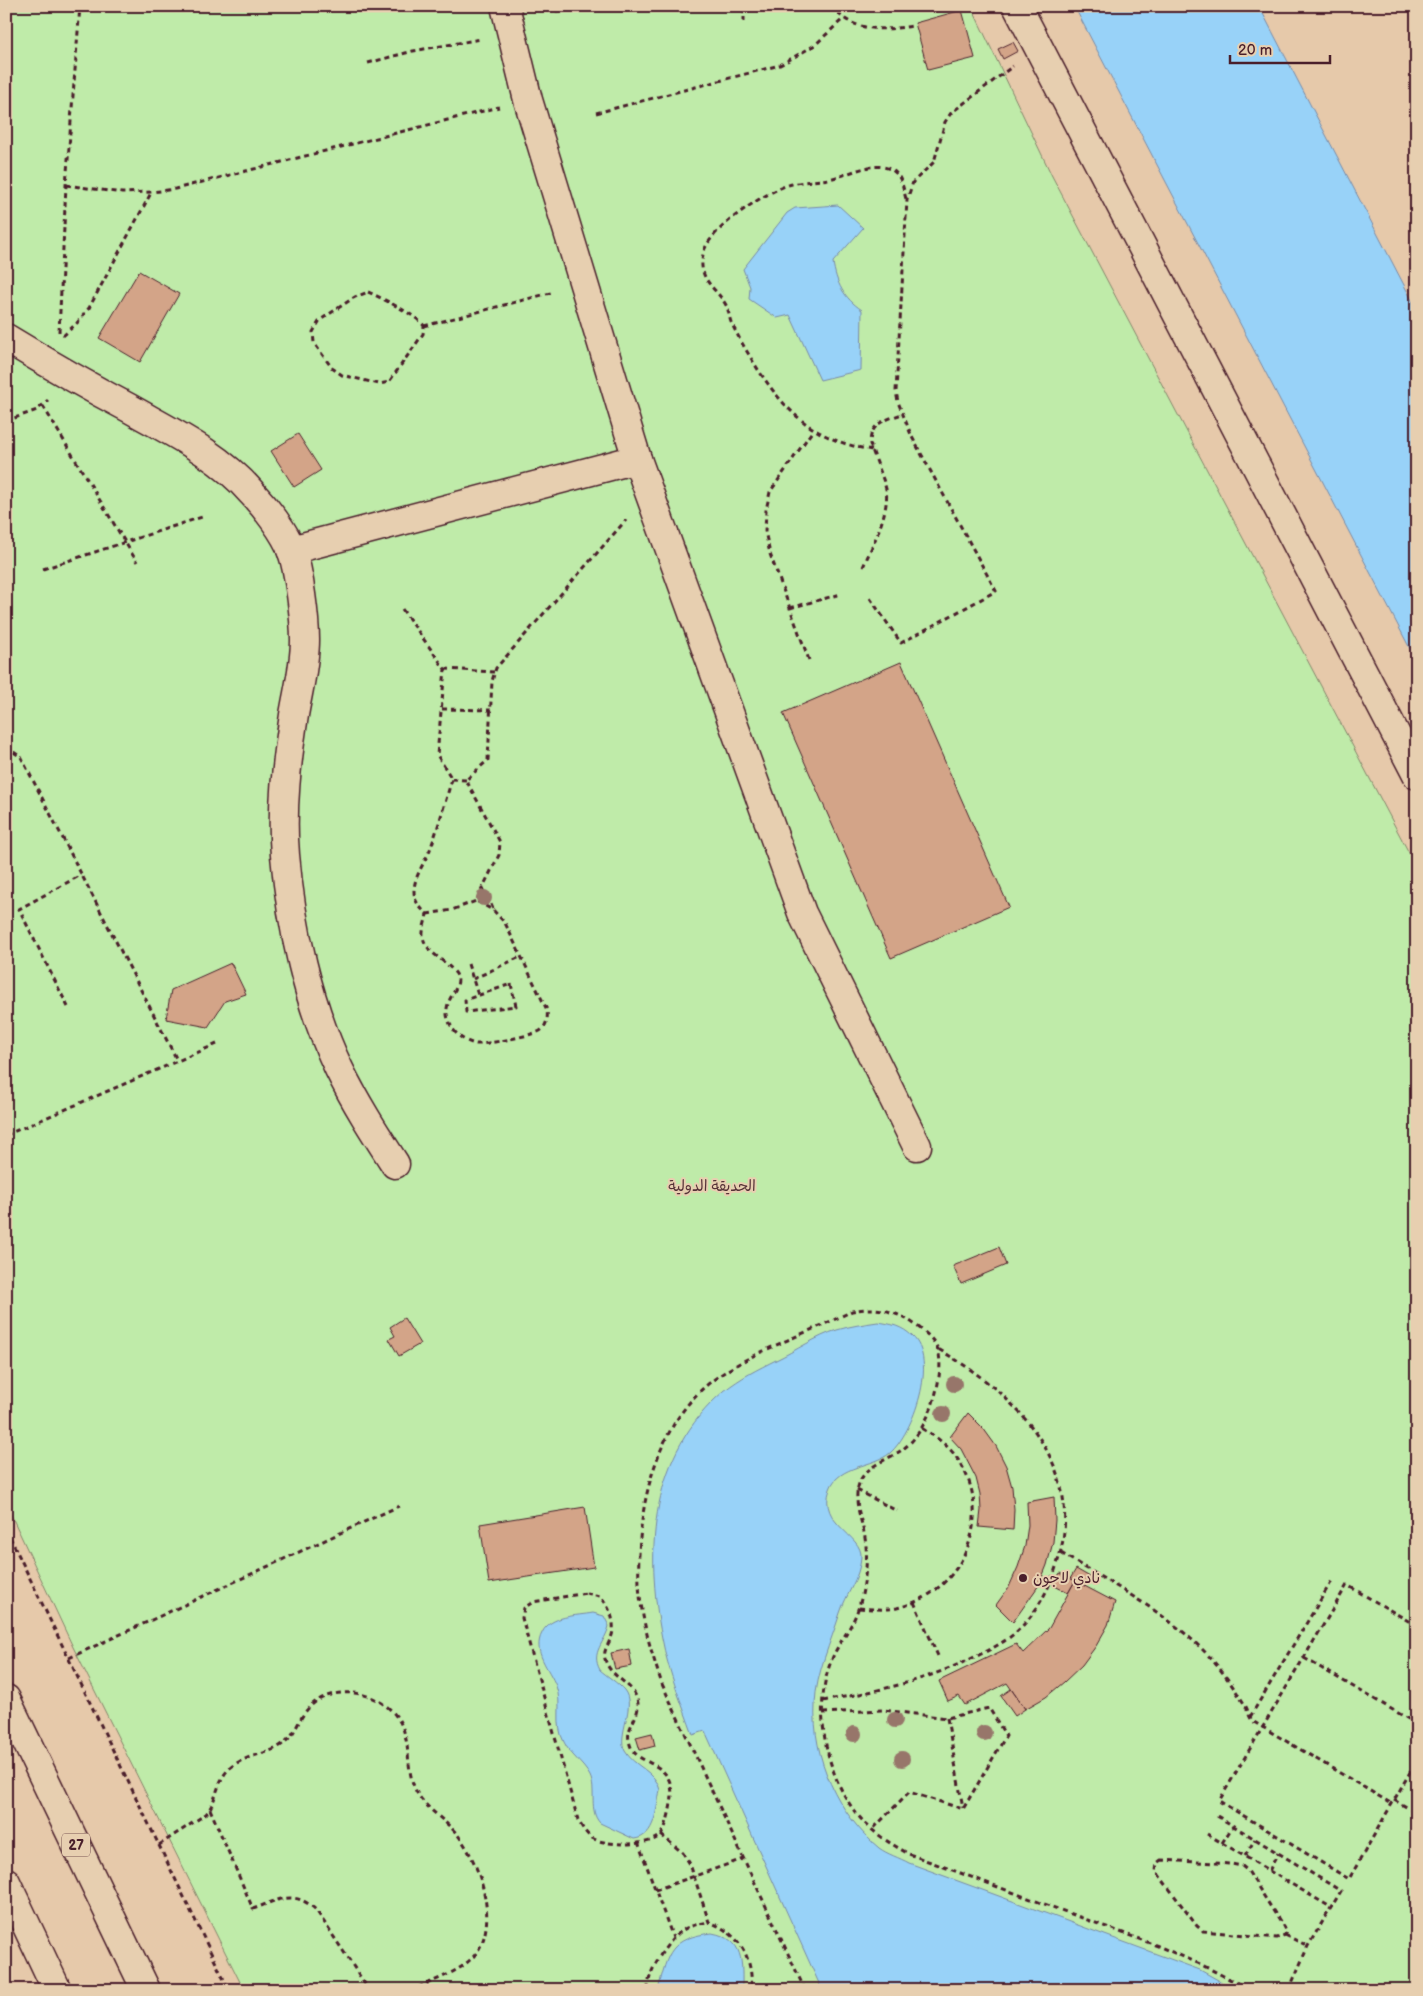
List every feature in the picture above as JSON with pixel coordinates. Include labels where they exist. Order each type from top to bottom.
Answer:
[{"type":"main road","points":[[505,6],[528,100],[637,459],[802,913],[917,1146]]},
{"type":"main road","points":[[1017,6],[1417,775]]},
{"type":"main road","points":[[6,338],[57,369],[197,446],[227,468],[252,492],[274,520],[291,550],[300,594],[305,641],[284,802],[285,855],[302,962],[324,1033],[338,1068],[364,1117],[395,1164]]},
{"type":"main road","points":[[291,550],[637,459]]},
{"type":"main road","name":"27","points":[[6,1699],[146,1990]]},
{"type":"main road","points":[[6,1882],[57,1990]]},
{"type":"path","points":[[80,6],[66,185],[58,340],[77,323],[89,308],[152,192]]},
{"type":"path","points":[[744,6],[744,22]]},
{"type":"path","points":[[832,6],[844,18],[870,28],[894,29],[912,26]]},
{"type":"path","points":[[596,112],[780,65],[815,45],[844,18]]},
{"type":"path","points":[[368,63],[420,50],[511,34]]},
{"type":"path","points":[[870,598],[901,643],[996,591],[912,437],[902,414],[896,391],[907,200],[913,182],[934,162],[945,122],[951,112],[1038,48]]},
{"type":"path","points":[[66,185],[122,193],[176,189],[528,100]]},
{"type":"path","points":[[872,450],[835,441],[813,430],[799,420],[782,403],[746,350],[730,319],[728,308],[704,276],[702,263],[704,251],[709,241],[717,232],[746,208],[773,191],[792,184],[835,178],[856,170],[884,167],[893,170],[900,177],[907,200]]},
{"type":"path","points":[[424,326],[584,284]]},
{"type":"path","points":[[368,292],[411,315],[422,322],[424,326],[422,334],[396,373],[389,382],[379,384],[342,375],[332,368],[314,343],[313,332],[320,320],[355,297],[368,292]]},
{"type":"path","points":[[6,422],[29,414],[43,406],[53,388],[57,369]]},
{"type":"path","points":[[43,406],[137,562]]},
{"type":"path","points":[[863,567],[885,512],[886,498],[886,489],[872,450],[870,438],[880,422],[902,414]]},
{"type":"path","points":[[809,660],[770,554],[765,531],[766,510],[770,492],[813,430]]},
{"type":"path","points":[[452,779],[466,780],[488,760],[494,672],[499,664],[650,494]]},
{"type":"path","points":[[43,569],[205,516]]},
{"type":"path","points":[[790,608],[841,594]]},
{"type":"path","points":[[402,609],[445,669],[437,755],[452,779],[431,846],[416,880],[414,890],[417,904],[427,914]]},
{"type":"path","points":[[445,669],[494,672]]},
{"type":"path","points":[[442,709],[491,710]]},
{"type":"path","points":[[6,747],[21,757],[177,1060]]},
{"type":"path","points":[[427,914],[452,910],[476,901],[499,855],[500,842],[466,780]]},
{"type":"path","points":[[68,1007],[19,909],[81,875]]},
{"type":"path","points":[[427,914],[424,933],[426,944],[458,978],[457,986],[446,1008],[446,1015],[456,1034],[476,1044],[490,1043],[539,1032],[546,1022],[547,1010],[520,957],[510,932],[493,910],[491,902],[482,889]]},
{"type":"path","points":[[476,901],[493,910]]},
{"type":"path","points":[[473,979],[520,957]]},
{"type":"path","points":[[468,964],[478,995]]},
{"type":"path","points":[[511,984],[516,1006],[466,1012],[466,1000],[478,995],[511,984]]},
{"type":"path","points":[[6,1135],[217,1044]]},
{"type":"path","points":[[805,1990],[662,1684],[647,1632],[639,1585],[639,1547],[642,1514],[656,1464],[668,1435],[680,1414],[714,1379],[734,1366],[852,1311],[878,1308],[902,1316],[930,1337],[938,1348],[992,1385],[1019,1412],[1042,1441],[1053,1462],[1063,1499],[1064,1530],[1061,1553],[1054,1576],[1029,1618],[1013,1634],[994,1648],[945,1671],[897,1687],[823,1701]]},
{"type":"path","points":[[938,1348],[940,1359],[936,1389],[930,1409],[921,1428],[914,1440],[904,1449],[870,1469],[861,1479],[858,1490],[857,1501],[865,1538],[867,1564],[864,1590],[852,1624],[840,1641],[831,1660],[823,1701],[827,1749],[833,1772],[843,1793],[856,1813],[872,1830],[890,1844],[909,1854],[1158,1946],[1200,1964],[1250,1990]]},
{"type":"path","points":[[859,1608],[878,1610],[896,1608],[930,1594],[945,1582],[957,1568],[966,1552],[974,1512],[972,1491],[965,1471],[954,1454],[939,1439],[921,1428]]},
{"type":"path","points":[[858,1490],[897,1511]]},
{"type":"path","points":[[69,1658],[399,1506]]},
{"type":"path","points":[[6,1529],[229,1990]]},
{"type":"path","points":[[1061,1553],[1161,1615],[1188,1635],[1218,1666],[1246,1706],[1250,1717],[1263,1728],[1393,1802],[1417,1813]]},
{"type":"path","points":[[1250,1717],[1333,1579]]},
{"type":"path","points":[[1417,1626],[1347,1585],[1219,1802],[1349,1879],[1417,1760]]},
{"type":"path","points":[[586,1593],[600,1596],[603,1600],[614,1622],[612,1636],[605,1650],[605,1659],[613,1673],[634,1693],[638,1702],[638,1712],[630,1727],[628,1738],[631,1749],[645,1761],[656,1764],[666,1773],[671,1784],[672,1797],[665,1827],[661,1835],[650,1840],[612,1844],[590,1837],[583,1830],[578,1820],[522,1618],[524,1608],[533,1602],[586,1593]]},
{"type":"path","points":[[914,1602],[938,1656]]},
{"type":"path","points":[[1304,1658],[1417,1724]]},
{"type":"path","points":[[159,1845],[210,1809],[219,1784],[229,1770],[251,1755],[275,1749],[285,1743],[294,1733],[307,1710],[318,1701],[328,1696],[352,1692],[368,1696],[382,1703],[395,1714],[407,1739],[412,1783],[419,1796],[460,1838],[474,1862],[486,1904],[486,1933],[477,1952],[462,1967],[413,1990]]},
{"type":"path","points":[[823,1713],[883,1710],[947,1718],[989,1708],[1006,1736],[963,1809]]},
{"type":"path","points":[[947,1718],[963,1809]]},
{"type":"path","points":[[872,1830],[910,1792],[963,1809]]},
{"type":"path","points":[[210,1809],[253,1909],[287,1897],[299,1898],[308,1903],[316,1910],[369,1990]]},
{"type":"path","points":[[1217,1816],[1341,1891],[1308,1946],[1289,1990]]},
{"type":"path","points":[[1222,1843],[1233,1826]]},
{"type":"path","points":[[1206,1834],[1332,1908]]},
{"type":"path","points":[[661,1835],[683,1853],[694,1876],[709,1922]]},
{"type":"path","points":[[1245,1856],[1255,1839]]},
{"type":"path","points":[[638,1842],[673,1938]]},
{"type":"path","points":[[1268,1871],[1278,1853]]},
{"type":"path","points":[[655,1890],[743,1859]]},
{"type":"path","points":[[1285,1935],[1286,1932],[1283,1926],[1248,1871],[1242,1866],[1166,1860],[1158,1863],[1156,1871],[1197,1926],[1203,1931],[1277,1938],[1285,1935],[1308,1946]]},
{"type":"path","points":[[648,1990],[651,1972],[673,1938],[683,1930],[709,1922],[726,1930],[743,1948],[752,1977],[751,1990]]},
{"type":"green space","name":"الحديقة الدولية","points":[[6,6],[971,6],[1052,176],[1417,868],[1417,1990],[244,1990],[73,1647],[6,1504]]},
{"type":"water","points":[[1074,6],[1259,6],[1417,310],[1417,662]]},
{"type":"water","points":[[838,205],[863,228],[833,262],[836,277],[842,289],[850,300],[862,310],[861,370],[820,380],[790,315],[777,318],[749,299],[750,287],[743,269],[787,213],[795,208]]},
{"type":"water","points":[[878,1322],[900,1328],[912,1336],[920,1347],[923,1362],[923,1378],[914,1414],[899,1443],[883,1458],[840,1475],[830,1489],[828,1501],[830,1511],[841,1528],[860,1549],[861,1557],[858,1572],[824,1658],[816,1692],[815,1724],[818,1745],[830,1784],[851,1819],[879,1848],[890,1854],[909,1863],[1200,1970],[1236,1990],[822,1990],[705,1731],[693,1735],[672,1675],[662,1638],[654,1571],[654,1537],[659,1504],[668,1473],[681,1443],[700,1416],[724,1391],[749,1374],[822,1336],[847,1327]]},
{"type":"water","points":[[593,1613],[604,1616],[609,1626],[597,1653],[597,1664],[600,1670],[622,1687],[627,1697],[628,1712],[623,1737],[625,1751],[654,1778],[660,1790],[656,1813],[651,1827],[647,1833],[634,1839],[600,1823],[596,1818],[590,1776],[567,1747],[561,1735],[558,1693],[540,1653],[539,1640],[546,1627],[551,1623],[564,1617]]},
{"type":"water","points":[[712,1933],[723,1936],[736,1947],[741,1962],[742,1990],[658,1990],[668,1957],[673,1949],[687,1939]]},
{"type":"building","points":[[556,6],[619,6],[556,12]]},
{"type":"building","points":[[962,10],[975,58],[928,70],[915,23]]},
{"type":"building","points":[[1013,42],[1018,51],[1003,59],[998,49]]},
{"type":"building","points":[[139,271],[179,294],[140,362],[99,338]]},
{"type":"building","points":[[298,434],[321,470],[294,487],[271,451]]},
{"type":"building","points":[[901,662],[1009,907],[891,958],[783,713]]},
{"type":"building","points":[[231,963],[246,994],[225,1001],[208,1027],[166,1019],[171,990]]},
{"type":"building","points":[[999,1247],[1006,1265],[961,1284],[953,1266]]},
{"type":"building","points":[[404,1318],[420,1344],[399,1356],[389,1339],[395,1336],[390,1327]]},
{"type":"building","points":[[968,1413],[983,1428],[996,1446],[1006,1466],[1012,1487],[1013,1530],[979,1527],[981,1510],[976,1478],[961,1449],[950,1437]]},
{"type":"building","points":[[1054,1497],[1055,1520],[1053,1542],[1047,1565],[1039,1585],[1013,1622],[996,1605],[1009,1587],[1025,1546],[1028,1525],[1027,1502]]},
{"type":"building","points":[[585,1507],[594,1567],[489,1583],[480,1524]]},
{"type":"building","points":[[1076,1569],[1090,1577],[1084,1587],[1070,1579]]},
{"type":"building","points":[[1060,1573],[1075,1581],[1068,1593],[1053,1585]]},
{"type":"building","points":[[1075,1581],[1115,1602],[1108,1625],[1082,1665],[1046,1697],[1025,1709],[1007,1683],[965,1705],[959,1696],[948,1701],[939,1681],[1016,1644],[1023,1653],[1049,1628]]},
{"type":"building","points":[[629,1649],[632,1666],[615,1669],[611,1653]]},
{"type":"building","points":[[1011,1689],[1025,1709],[1015,1716],[1001,1696]]},
{"type":"building","points":[[652,1733],[655,1746],[640,1750],[636,1737]]},
{"type":"place","name":"نادي لاجون","points":[[1023,1578]]}]
